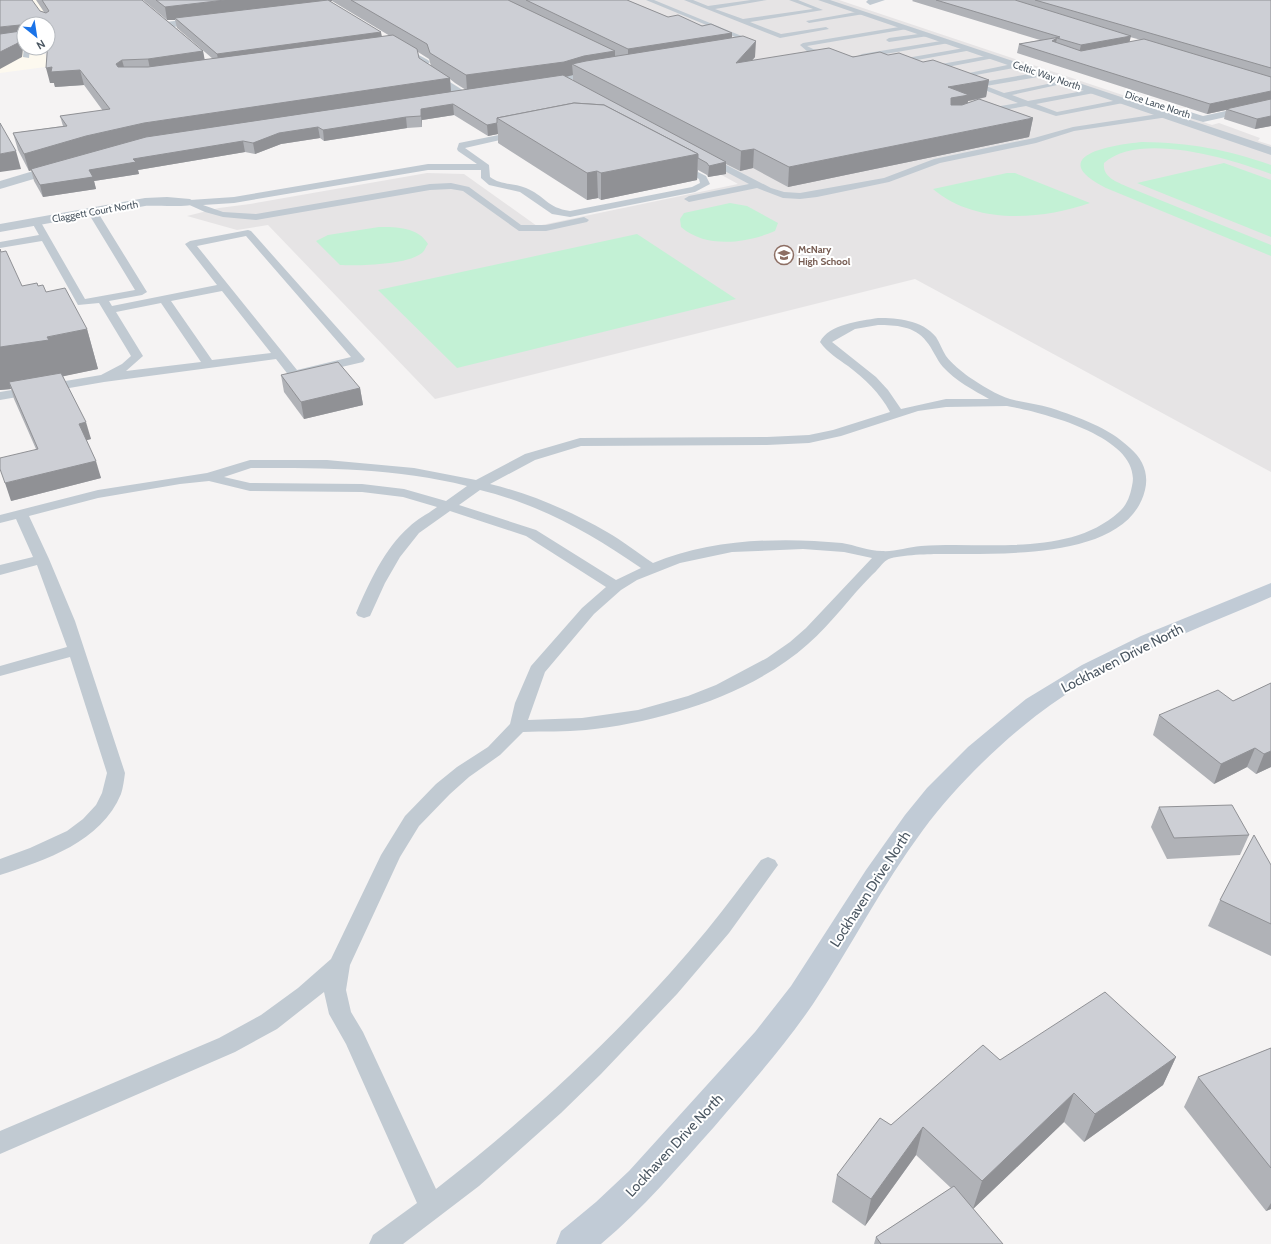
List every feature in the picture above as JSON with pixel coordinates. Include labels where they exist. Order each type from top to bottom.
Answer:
[{"type":"street","name":"Celtic Way North","points":[[822,0],[1271,151]]},
{"type":"street","points":[[870,2],[881,0]]},
{"type":"street","points":[[177,35],[163,23],[213,20]]},
{"type":"street","points":[[382,37],[425,63],[425,70],[468,95],[450,98]]},
{"type":"street","points":[[380,47],[395,45]]},
{"type":"street","name":"Dice Lane North","points":[[1112,89],[1203,118],[1271,104]]},
{"type":"street","points":[[0,185],[73,163]]},
{"type":"street","name":"Claggett Court North","points":[[0,228],[158,200],[190,203]]},
{"type":"street","name":"Lockhaven Drive North","points":[[574,1244],[646,1178],[768,1040],[802,994],[887,858],[917,818],[958,771],[1032,706],[1075,679],[1151,641],[1271,588]]},
{"type":"lane","points":[[649,0],[747,40],[751,44],[748,47],[738,50]]},
{"type":"lane","points":[[689,1],[705,0]]},
{"type":"lane","points":[[708,8],[764,0]]},
{"type":"lane","points":[[792,0],[853,21]]},
{"type":"lane","points":[[689,1],[780,36],[830,28]]},
{"type":"lane","points":[[786,5],[801,3]]},
{"type":"lane","points":[[742,21],[820,10]]},
{"type":"lane","points":[[724,14],[739,12]]},
{"type":"lane","points":[[800,23],[862,13]]},
{"type":"lane","points":[[761,28],[776,26]]},
{"type":"lane","points":[[841,55],[806,49],[803,45],[905,28]]},
{"type":"lane","points":[[880,42],[926,34]]},
{"type":"lane","points":[[948,42],[856,57],[894,62],[970,50]]},
{"type":"lane","points":[[818,52],[834,50]]},
{"type":"lane","points":[[992,57],[930,68],[1056,114],[1123,101]]},
{"type":"lane","points":[[954,77],[1017,65]]},
{"type":"lane","points":[[562,83],[573,76],[604,71]]},
{"type":"lane","points":[[978,85],[1042,74]]},
{"type":"lane","points":[[1003,95],[1067,82]]},
{"type":"lane","points":[[975,113],[1094,91]]},
{"type":"lane","points":[[989,110],[1003,116]]},
{"type":"lane","points":[[701,155],[756,185],[783,195],[800,196],[886,180],[937,162],[1036,140],[1051,134],[1089,126],[1165,115]]},
{"type":"lane","points":[[1037,129],[1051,134]]},
{"type":"lane","points":[[486,167],[461,149],[462,145],[530,131]]},
{"type":"lane","points":[[486,167],[485,178],[492,183],[523,190],[555,212],[570,214],[695,189],[705,184],[703,178],[668,159]]},
{"type":"lane","points":[[190,203],[234,200],[428,167],[486,167]]},
{"type":"lane","points":[[190,203],[212,214],[234,217],[256,217],[430,187],[451,186],[466,189],[515,226],[526,230],[546,228],[756,185]]},
{"type":"lane","points":[[92,212],[149,302]]},
{"type":"lane","points":[[36,221],[82,303],[142,292]]},
{"type":"lane","points":[[248,233],[359,359],[294,374],[279,355],[190,244],[248,233]]},
{"type":"lane","points":[[0,245],[45,237]]},
{"type":"lane","points":[[109,310],[224,286]]},
{"type":"lane","points":[[102,299],[137,356],[126,367],[104,378]]},
{"type":"lane","points":[[164,299],[209,364]]},
{"type":"lane","points":[[897,413],[891,401],[874,381],[854,364],[830,348],[826,342],[828,338],[838,331],[873,322],[893,322],[912,326],[929,337],[941,357],[955,372],[978,388],[1008,402]]},
{"type":"lane","points":[[0,396],[104,378],[279,355]]},
{"type":"lane","points":[[364,613],[376,583],[393,555],[414,530],[478,484],[530,457],[580,442],[794,440],[836,433],[916,408],[946,403],[1008,402],[1037,408],[1065,417],[1091,428],[1115,441],[1130,455],[1138,468],[1140,481],[1136,498],[1127,512],[1114,524],[1096,534],[1073,542],[1032,548],[921,550],[882,556],[844,548],[760,546],[703,553],[651,568],[616,587],[588,611],[537,670],[524,703],[518,726],[494,751],[463,772],[443,789],[412,820],[390,855],[339,964],[336,990],[340,1014],[355,1039],[431,1208]]},
{"type":"lane","points":[[0,519],[98,494],[209,476],[250,464],[327,464],[414,472],[478,484],[531,501],[602,535],[651,568]]},
{"type":"lane","points":[[209,476],[250,486],[362,488],[404,493],[531,533],[616,587]]},
{"type":"lane","points":[[0,867],[50,849],[69,839],[86,827],[100,814],[110,800],[115,786],[116,773],[74,650],[66,621],[42,559],[21,514]]},
{"type":"lane","points":[[518,726],[582,724],[611,720],[668,707],[719,690],[762,669],[797,645],[819,625],[882,556]]},
{"type":"lane","points":[[0,570],[42,559]]},
{"type":"lane","points":[[0,672],[74,650]]},
{"type":"lane","points":[[382,1244],[431,1208],[522,1133],[628,1033],[707,945],[768,865]]},
{"type":"lane","points":[[0,1143],[227,1045],[269,1022],[306,995],[339,964]]},
{"type":"shaded area","points":[[42,0],[86,45],[56,48],[56,16],[16,16],[16,56],[46,56],[53,66],[0,73],[0,3]]},
{"type":"shaded area","name":"McNary High School","points":[[621,0],[839,0],[1212,125],[1219,123],[1260,138],[1258,141],[1271,145],[1271,472],[915,279],[435,399],[268,225],[237,230],[187,216],[219,208],[427,173],[464,174],[537,226],[738,184],[541,76]]},
{"type":"green space","points":[[1142,142],[1192,145],[1223,151],[1271,165],[1271,174],[1210,155],[1162,148],[1140,149],[1120,154],[1104,163],[1105,172],[1115,181],[1271,245],[1271,256],[1106,188],[1088,177],[1081,168],[1082,160],[1089,154],[1101,149]]},
{"type":"green space","points":[[1224,163],[1271,180],[1271,237],[1137,183]]},
{"type":"green space","points":[[1007,173],[1015,173],[1090,203],[1051,213],[1030,216],[1009,216],[988,214],[968,209],[950,201],[933,189]]},
{"type":"green space","points":[[730,203],[747,206],[778,223],[775,231],[752,239],[727,242],[702,239],[681,227],[680,219],[684,213]]},
{"type":"green space","points":[[379,227],[393,227],[413,231],[424,238],[428,244],[423,252],[407,260],[371,265],[340,265],[316,241],[328,235]]},
{"type":"green space","points":[[637,234],[736,299],[457,368],[378,290]]},
{"type":"building","points":[[0,0],[32,0],[40,11],[46,13],[49,11],[42,0],[142,0],[203,51],[148,59],[122,60],[116,64],[118,67],[148,67],[393,35],[417,49],[419,58],[450,78],[144,123],[86,136],[24,154],[13,133],[67,126],[60,116],[110,109],[80,70],[51,72],[52,67],[46,68],[47,56],[56,56],[56,16],[16,16],[16,25],[0,27]]},
{"type":"building","points":[[156,0],[225,0],[165,7]]},
{"type":"building","points":[[328,0],[381,32],[217,54],[175,18]]},
{"type":"building","points":[[351,0],[508,0],[615,51],[584,56],[564,62],[466,75],[430,53],[427,44]]},
{"type":"building","points":[[526,0],[627,0],[668,17],[678,15],[702,26],[711,24],[732,33],[628,49]]},
{"type":"building","points":[[936,0],[1015,0],[1131,36],[1081,45],[1057,38],[1052,41],[1081,51],[1144,39],[1271,77],[1271,91],[1210,104],[1019,44],[1060,37]]},
{"type":"building","points":[[1035,0],[1271,0],[1271,68]]},
{"type":"building","points":[[16,32],[16,44],[0,52],[0,34]]},
{"type":"building","points":[[743,36],[756,41],[736,63],[829,48],[853,57],[880,52],[888,55],[899,53],[923,62],[933,60],[989,80],[948,87],[969,95],[951,98],[951,105],[962,105],[979,99],[1033,118],[789,167],[754,149],[741,151],[572,64]]},
{"type":"building","points":[[563,75],[726,162],[709,166],[707,163],[698,158],[698,154],[604,105],[574,103],[497,118],[497,123],[487,125],[453,104],[421,109],[421,116],[323,130],[318,127],[279,133],[253,143],[243,141],[133,159],[136,162],[89,170],[93,177],[40,185],[31,169],[146,137]]},
{"type":"building","points":[[1271,99],[1271,116],[1257,119],[1226,109]]},
{"type":"building","points":[[574,103],[604,105],[698,154],[601,173],[597,171],[587,173],[497,118]]},
{"type":"building","points":[[0,123],[16,151],[0,154]]},
{"type":"building","points":[[0,249],[1,252],[6,251],[22,286],[37,283],[38,286],[43,285],[46,292],[65,288],[87,329],[47,337],[49,340],[0,347]]},
{"type":"building","points":[[338,362],[360,388],[301,402],[281,375]]},
{"type":"building","points":[[61,373],[86,422],[79,424],[96,461],[5,483],[0,469],[0,458],[38,449],[9,382]]},
{"type":"building","points":[[1271,683],[1271,751],[1264,754],[1255,748],[1221,764],[1159,715],[1218,690],[1233,701]]},
{"type":"building","points":[[1232,805],[1249,835],[1174,838],[1159,807]]},
{"type":"building","points":[[1254,835],[1271,865],[1271,924],[1220,900]]},
{"type":"building","points":[[1105,992],[1176,1057],[1095,1114],[1074,1093],[982,1181],[923,1127],[871,1199],[837,1175],[880,1118],[891,1125],[983,1045],[1000,1060]]},
{"type":"building","points":[[1271,1048],[1271,1168],[1198,1077]]},
{"type":"building","points":[[954,1186],[1003,1244],[881,1244],[876,1237]]},
{"type":"place","name":"McNary High School","points":[[784,255]]}]
